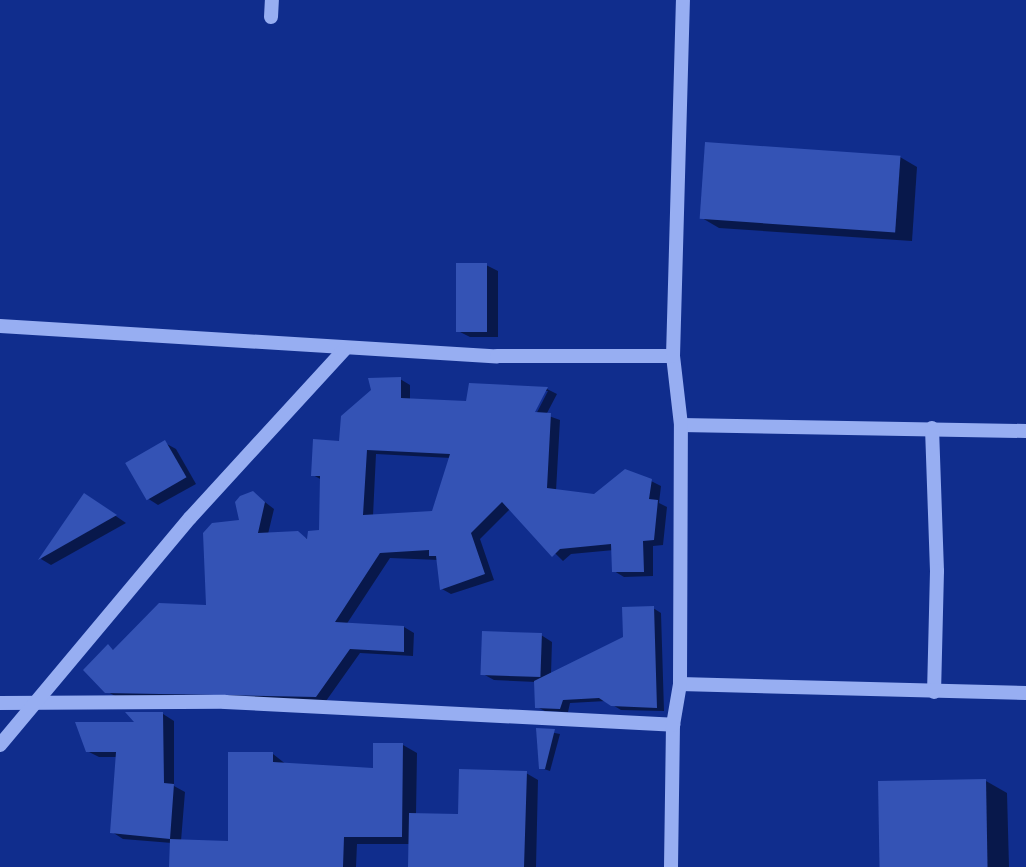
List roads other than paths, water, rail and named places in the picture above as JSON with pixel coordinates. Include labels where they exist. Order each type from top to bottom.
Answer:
[{"type":"street","points":[[271,17],[272,0]]},
{"type":"street","points":[[671,867],[673,725],[680,684],[681,425],[673,356],[683,0]]},
{"type":"street","points":[[0,326],[345,349],[673,356]]},
{"type":"street","points":[[0,745],[30,704],[345,349]]},
{"type":"street","points":[[681,425],[1026,431]]},
{"type":"street","points":[[932,428],[937,571],[934,692]]},
{"type":"street","points":[[680,684],[1026,693]]},
{"type":"street","points":[[0,703],[225,702],[673,725]]}]
